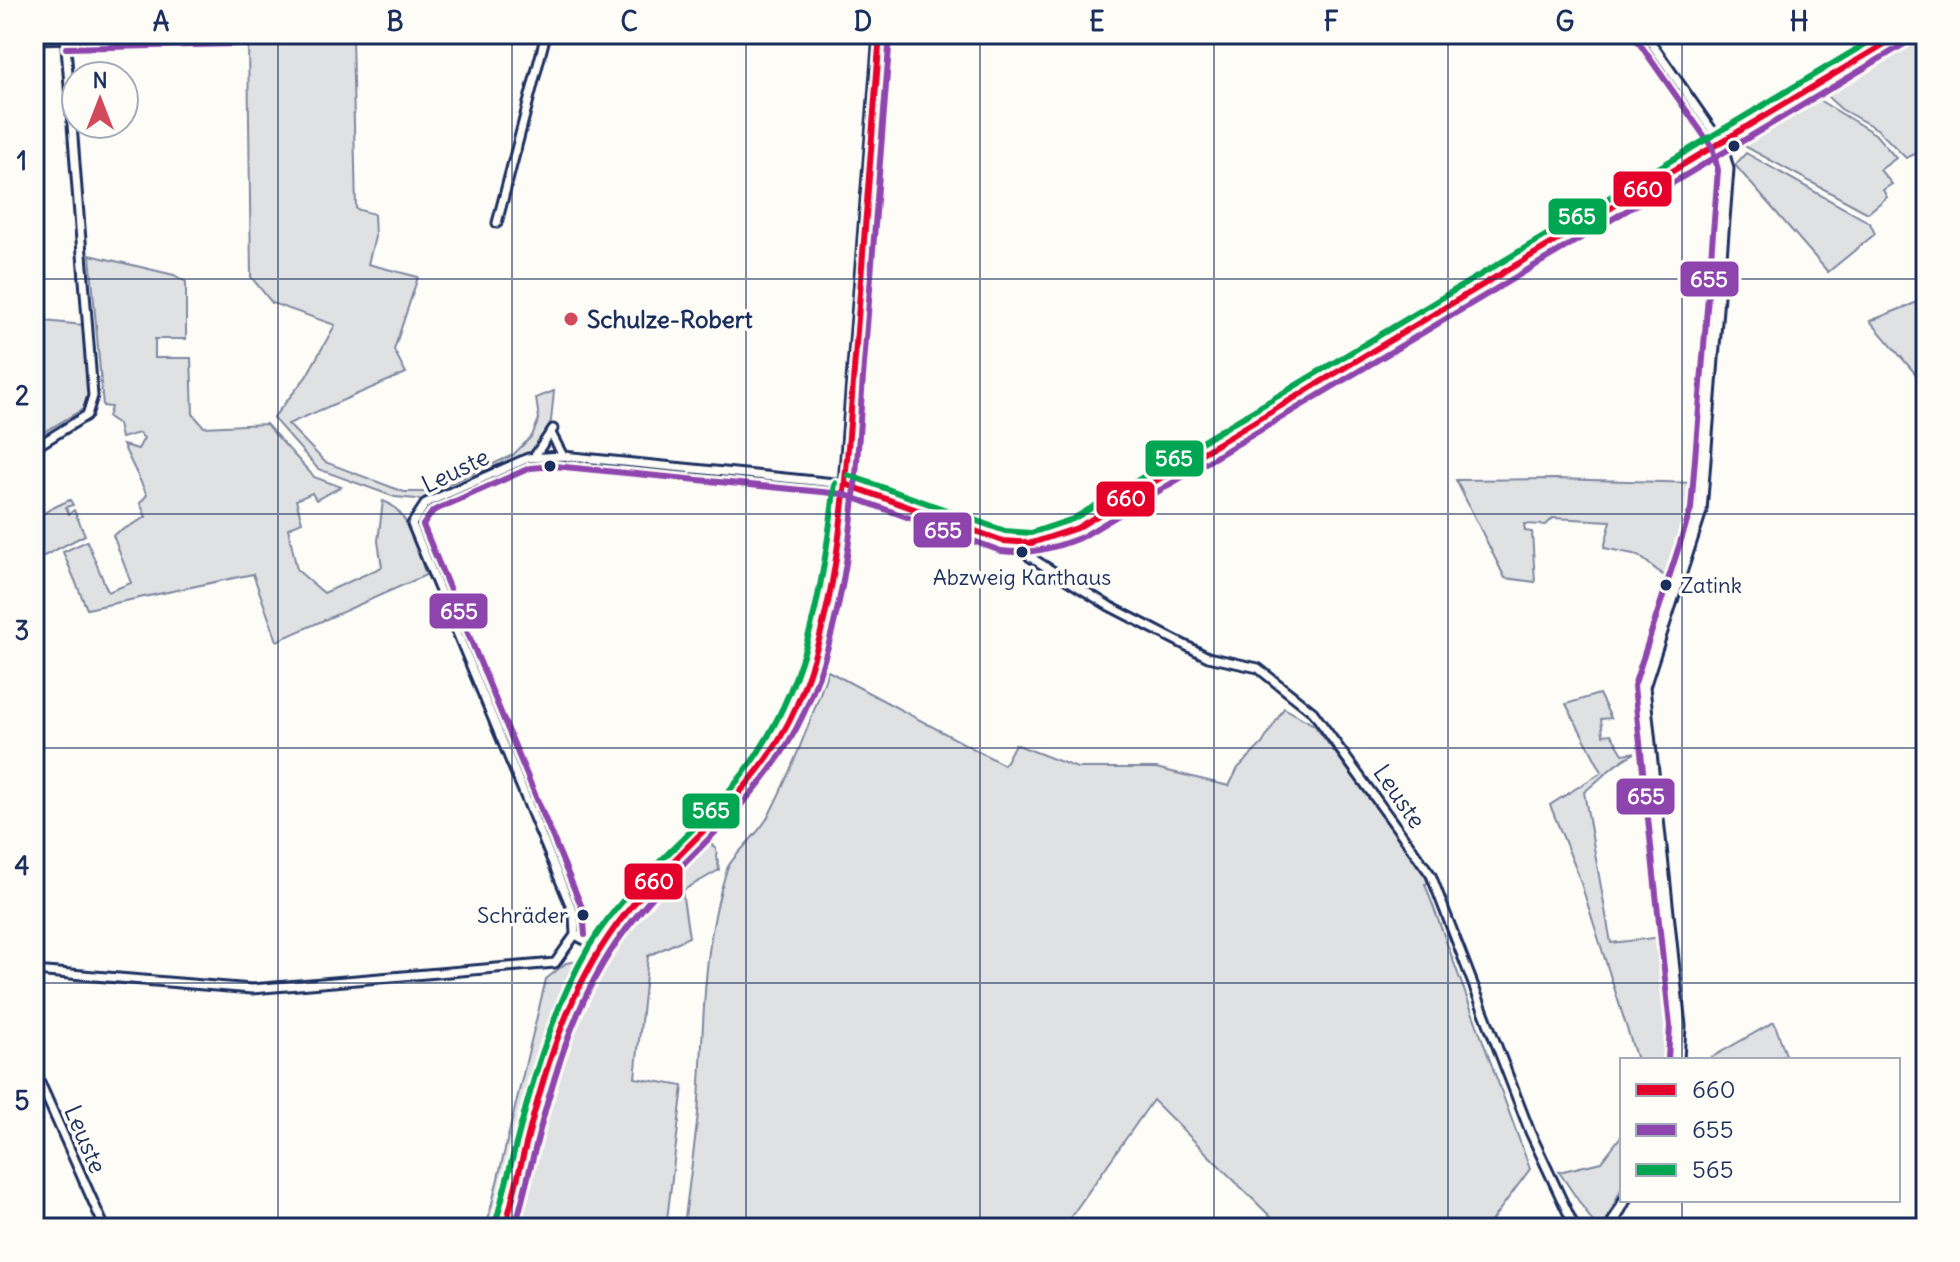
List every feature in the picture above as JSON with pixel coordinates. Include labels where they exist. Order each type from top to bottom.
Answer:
[{"type":"main road","points":[[505,1228],[570,1006],[600,948],[632,902],[756,775],[799,702],[826,619],[845,484],[880,34]]},
{"type":"street","points":[[34,39],[236,34]]},
{"type":"street","points":[[497,223],[546,34]]},
{"type":"street","points":[[1645,34],[1721,143],[1728,169],[1701,511],[1644,687],[1680,1026],[1678,1058]]},
{"type":"street","points":[[845,484],[1018,543],[1047,540],[1077,528],[1901,34]]},
{"type":"street","points":[[34,448],[87,415],[93,396],[66,36]]},
{"type":"street","name":"Leuste","points":[[534,457],[552,432],[563,456]]},
{"type":"street","name":"Leuste","points":[[575,935],[574,914],[412,524],[426,503],[534,457],[563,456],[845,484]]},
{"type":"street","name":"Leuste","points":[[1018,543],[1030,557],[1123,613],[1208,657],[1258,668],[1313,712],[1431,875],[1530,1132],[1575,1228]]},
{"type":"street","points":[[34,971],[252,989],[548,965],[555,963],[575,935],[600,948]]},
{"type":"street","name":"Leuste","points":[[34,1069],[103,1224]]},
{"type":"street","points":[[1610,1228],[1624,1202]]},
{"type":"shaded area","points":[[1911,34],[1926,34],[1926,149],[1906,158],[1877,129],[1841,109],[1819,89]]},
{"type":"shaded area","points":[[352,38],[356,209],[374,214],[375,237],[368,264],[418,277],[394,350],[406,373],[288,424],[325,462],[404,492],[431,492],[513,455],[532,436],[539,419],[536,398],[554,391],[551,421],[536,450],[426,500],[395,497],[318,469],[273,418],[306,377],[335,325],[272,303],[251,277],[248,41]]},
{"type":"shaded area","points":[[1809,94],[1875,134],[1896,158],[1880,170],[1892,184],[1883,190],[1887,197],[1868,213],[1735,141]]},
{"type":"shaded area","points":[[1746,153],[1870,223],[1875,234],[1828,272],[1735,165]]},
{"type":"shaded area","points":[[90,255],[174,275],[186,282],[186,339],[155,339],[155,358],[191,358],[193,414],[204,427],[266,424],[314,477],[341,487],[316,500],[312,493],[296,500],[302,522],[288,528],[297,570],[324,593],[382,567],[378,541],[383,501],[406,522],[426,575],[277,641],[253,574],[87,609],[63,552],[87,541],[108,592],[131,583],[113,535],[146,517],[140,503],[147,495],[123,445],[138,449],[144,438],[139,433],[121,438],[118,424],[108,417],[111,407],[103,406]]},
{"type":"shaded area","points":[[1920,301],[1926,308],[1926,386],[1870,321]]},
{"type":"shaded area","points":[[34,320],[83,325],[89,399],[83,409],[34,438]]},
{"type":"shaded area","points":[[1456,480],[1697,483],[1692,511],[1668,579],[1638,555],[1604,548],[1611,521],[1553,518],[1546,525],[1524,524],[1525,531],[1532,532],[1535,582],[1505,578]]},
{"type":"shaded area","points":[[70,500],[73,505],[66,507],[69,514],[74,510],[85,535],[34,561],[37,521],[41,515]]},
{"type":"shaded area","points":[[828,671],[1004,765],[1015,744],[1077,768],[1156,768],[1229,786],[1238,768],[1262,744],[1284,708],[1314,725],[1423,869],[1428,884],[1425,884],[1530,1169],[1486,1228],[1282,1228],[1153,1100],[1063,1228],[684,1228],[698,1113],[708,961],[718,900],[727,869],[764,824],[777,799]]},
{"type":"shaded area","points":[[1599,694],[1611,718],[1601,719],[1603,735],[1611,734],[1623,754],[1637,752],[1584,792],[1611,943],[1662,937],[1672,1058],[1636,1058],[1578,874],[1550,805],[1602,772],[1566,704]]},
{"type":"shaded area","points":[[709,842],[716,849],[719,870],[682,891],[689,937],[648,956],[635,1078],[683,1086],[666,1228],[510,1228],[556,1059],[567,1026],[596,965],[657,886],[699,843]]},
{"type":"shaded area","points":[[587,947],[588,958],[548,1056],[499,1228],[486,1228],[546,979],[566,963],[579,961]]},
{"type":"shaded area","points":[[1774,1022],[1786,1055],[1778,1058],[1711,1058]]},
{"type":"shaded area","points":[[1620,1138],[1620,1191],[1603,1228],[1597,1228],[1559,1172],[1601,1162]]},
{"type":"transit line","name":"660","points":[[505,1228],[546,1071],[559,1033],[594,960],[638,898],[737,796],[759,768],[796,707],[811,667],[832,584],[844,498],[880,34]]},
{"type":"transit line","name":"565","points":[[848,475],[1005,531],[1031,533],[1073,519],[1882,34]]},
{"type":"transit line","name":"660","points":[[845,484],[1003,541],[1032,543],[1077,528],[1901,34]]},
{"type":"transit line","name":"655","points":[[515,1228],[556,1074],[584,1000],[602,965],[646,904],[767,774],[804,713],[820,673],[841,591],[853,505],[890,35]]},
{"type":"transit line","name":"655","points":[[1637,40],[1712,147],[1718,170],[1691,509],[1634,686],[1670,1026],[1668,1058]]},
{"type":"transit line","name":"655","points":[[585,935],[583,910],[423,525],[433,511],[530,468],[554,466],[843,494],[1001,551],[1042,550],[1062,544],[1082,537],[1906,43]]},
{"type":"transit line","name":"655","points":[[66,48],[236,44]]},
{"type":"transit line","name":"565","points":[[495,1225],[544,1046],[572,978],[590,945],[620,904],[711,811],[754,759],[792,686],[816,607],[835,483]]},
{"type":"place","name":"Schulze-Robert","points":[[571,319]]},
{"type":"place","name":"Abzweig Karthaus","points":[[1022,552]]},
{"type":"place","name":"Zatink","points":[[1666,585]]},
{"type":"place","name":"Schräder","points":[[583,915]]}]
